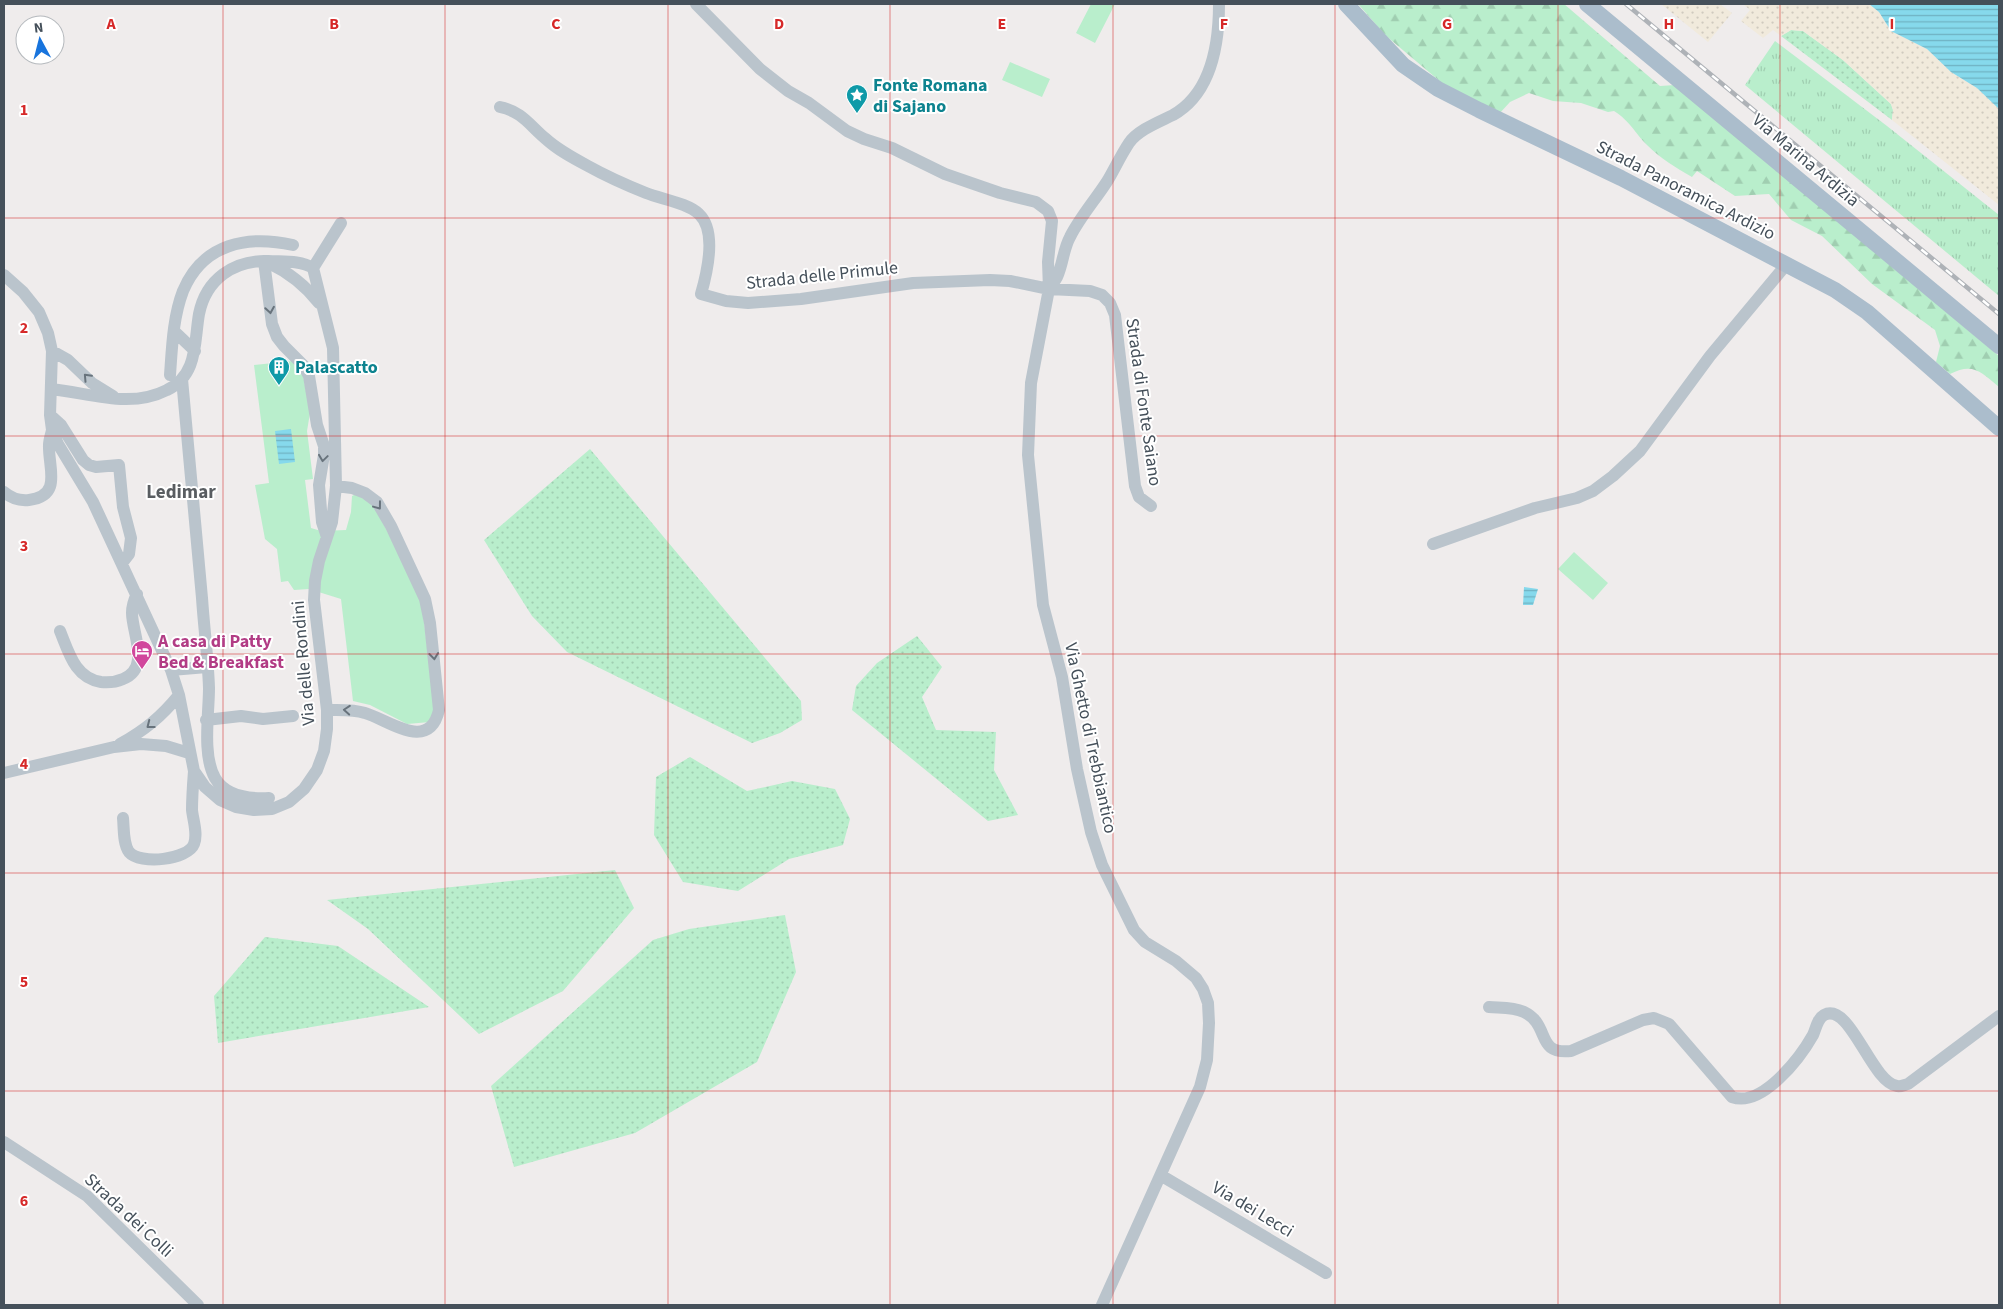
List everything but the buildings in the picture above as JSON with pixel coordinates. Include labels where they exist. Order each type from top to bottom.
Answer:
[{"type":"main road","name":"Strada Panoramica Ardizio","points":[[1346,4],[1403,65],[1438,89],[1622,178],[1835,290],[1868,312],[1999,428]]},
{"type":"main road","name":"Via Marina Ardizia","points":[[1587,4],[1999,346]]},
{"type":"street","points":[[696,4],[760,69],[788,91],[809,103],[848,131],[892,148],[945,174],[1000,193],[1036,202],[1048,210],[1052,221],[1048,262],[1048,289]]},
{"type":"street","points":[[1048,289],[1057,277],[1063,250],[1071,234],[1108,180],[1129,142],[1139,134],[1176,113],[1190,101],[1202,86],[1214,55],[1219,31],[1219,4]]},
{"type":"street","name":"Strada delle Primule","points":[[500,107],[521,115],[546,140],[563,153],[647,194],[691,208],[699,213],[705,222],[709,237],[707,274],[701,294],[726,301],[748,303],[801,299],[913,283],[990,280],[1010,281],[1048,289]]},
{"type":"street","points":[[51,389],[122,400],[152,396],[168,390],[176,377],[187,374],[195,351],[199,313],[203,299],[210,286],[218,277],[240,264],[264,261],[299,263],[313,268],[341,223]]},
{"type":"street","points":[[269,798],[254,799],[226,790],[215,779],[210,764],[206,720],[209,689],[195,504],[176,377],[174,331],[183,291],[192,274],[211,256],[233,244],[250,241],[263,240],[293,245]]},
{"type":"street","points":[[264,261],[272,324],[277,337],[304,366],[309,376],[317,425],[324,446],[319,485],[322,522],[327,537]]},
{"type":"street","name":"Via delle Rondini","points":[[264,261],[295,278],[309,290],[322,306]]},
{"type":"street","points":[[1433,544],[1535,508],[1577,498],[1593,491],[1613,476],[1640,450],[1710,356],[1786,265]]},
{"type":"street","name":"Via delle Rondini","points":[[4,275],[23,292],[39,312],[48,333],[52,351],[50,415],[52,430],[58,444],[93,502],[171,670],[179,695],[194,771],[205,788],[220,800],[236,807],[254,810],[272,809],[289,802],[304,789],[317,770],[324,751],[327,729],[327,710],[314,600],[319,561],[332,522],[336,486],[333,348],[313,268]]},
{"type":"street","name":"Strada di Fonte Saiano","points":[[1048,289],[1090,291],[1102,295],[1110,303],[1115,315],[1135,486],[1139,498],[1151,506]]},
{"type":"street","name":"Via Ghetto di Trebbiantico","points":[[1048,289],[1031,383],[1028,455],[1043,605],[1062,677],[1079,778],[1091,832],[1102,864],[1134,930],[1145,942],[1176,961],[1196,978],[1203,989],[1208,1003],[1207,1060],[1200,1087],[1162,1176],[1102,1305]]},
{"type":"street","points":[[174,331],[195,351]]},
{"type":"street","points":[[52,351],[68,360],[103,391],[122,400]]},
{"type":"street","points":[[50,415],[61,425],[82,460],[96,467],[119,465],[123,507],[132,538],[129,554],[122,563]]},
{"type":"street","points":[[4,492],[8,496],[17,499],[29,500],[40,497],[47,492],[51,484],[52,475],[49,446],[52,430]]},
{"type":"street","points":[[327,710],[363,712],[410,732],[430,728],[437,720],[439,710],[430,623],[420,590],[391,526],[377,502],[365,493],[352,488],[336,486]]},
{"type":"street","points":[[60,631],[74,666],[83,675],[92,680],[104,682],[116,682],[129,676],[136,669],[138,660],[132,614],[137,594]]},
{"type":"street","points":[[171,670],[207,666]]},
{"type":"street","points":[[114,747],[140,733],[161,716],[179,695]]},
{"type":"street","points":[[206,720],[241,716],[263,719],[293,716]]},
{"type":"street","points":[[4,773],[114,747],[141,744],[166,746],[189,753]]},
{"type":"street","points":[[123,818],[125,844],[129,852],[136,857],[145,860],[180,856],[188,852],[194,845],[195,836],[192,810],[194,771]]},
{"type":"street","points":[[1489,1008],[1510,1008],[1524,1012],[1538,1026],[1550,1047],[1555,1051],[1562,1052],[1572,1051],[1642,1020],[1654,1018],[1669,1024],[1732,1097],[1739,1099],[1748,1098],[1760,1093],[1785,1074],[1799,1056],[1820,1019],[1825,1014],[1840,1017],[1849,1027],[1878,1072],[1890,1084],[1899,1087],[1908,1084],[1999,1016]]},
{"type":"street","name":"Strada dei Colli","points":[[4,1142],[87,1196],[198,1305]]},
{"type":"street","name":"Via dei Lecci","points":[[1162,1176],[1326,1273]]},
{"type":"green space","points":[[1091,4],[1115,4],[1095,43],[1076,33]]},
{"type":"green space","points":[[1564,4],[1660,86],[1675,85],[1999,356],[1999,387],[1976,370],[1958,370],[1950,374],[1936,362],[1940,346],[1935,330],[1872,284],[1822,236],[1791,220],[1769,194],[1735,196],[1697,171],[1692,177],[1657,154],[1614,111],[1608,112],[1581,103],[1553,101],[1529,93],[1510,102],[1499,114],[1442,83],[1385,35],[1359,5]]},
{"type":"green space","points":[[1791,30],[1803,31],[1843,60],[1891,104],[1893,110],[1892,120],[1781,36]]},
{"type":"green space","points":[[1775,41],[1887,126],[1999,215],[1999,296],[1745,85]]},
{"type":"green space","points":[[1010,62],[1050,79],[1042,97],[1002,80]]},
{"type":"green space","points":[[293,361],[303,375],[310,413],[307,431],[313,479],[305,480],[311,528],[321,531],[346,530],[351,512],[352,496],[358,493],[372,501],[421,598],[435,710],[430,722],[407,724],[370,705],[353,701],[341,599],[309,589],[294,590],[288,581],[281,582],[277,549],[265,539],[255,485],[269,483],[254,365]]},
{"type":"green space","points":[[590,449],[801,701],[802,720],[780,733],[752,743],[567,652],[532,616],[484,540]]},
{"type":"green space","points":[[1574,552],[1608,583],[1593,600],[1558,569]]},
{"type":"green space","points":[[917,636],[942,667],[922,697],[936,730],[996,732],[994,770],[1018,815],[988,821],[852,710],[856,686],[877,663]]},
{"type":"green space","points":[[690,757],[747,791],[792,781],[835,789],[850,819],[843,845],[789,859],[738,891],[683,882],[654,835],[656,777]]},
{"type":"green space","points":[[615,870],[634,908],[563,991],[479,1034],[368,929],[327,900]]},
{"type":"green space","points":[[785,915],[796,972],[757,1062],[635,1133],[514,1167],[491,1086],[653,940],[689,929]]},
{"type":"green space","points":[[265,937],[338,946],[429,1007],[218,1043],[214,996]]},
{"type":"sand","points":[[1661,4],[1720,4],[1732,13],[1708,42]]},
{"type":"sand","points":[[1743,4],[1869,4],[1879,12],[1891,31],[1927,49],[1951,72],[1977,88],[1999,109],[1999,205],[1892,120],[1893,110],[1891,104],[1843,60],[1803,31],[1791,30],[1781,36],[1773,30],[1763,38],[1741,21],[1750,10]]},
{"type":"water","points":[[1869,4],[1999,4],[1999,109],[1977,88],[1951,72],[1927,49],[1891,31],[1879,12]]},
{"type":"water","points":[[291,429],[295,462],[279,464],[275,431]]},
{"type":"water","points":[[1524,587],[1538,589],[1533,605],[1523,605]]},
{"type":"railway","points":[[1626,4],[1999,314]]},
{"type":"place","name":"Fonte Romana di Sajano","points":[[857,114]]},
{"type":"place","name":"Palascatto","points":[[279,386]]},
{"type":"place","name":"A casa di Patty Bed & Breakfast","points":[[142,670]]},
{"type":"district","name":"Ledimar","points":[[181,491]]}]
